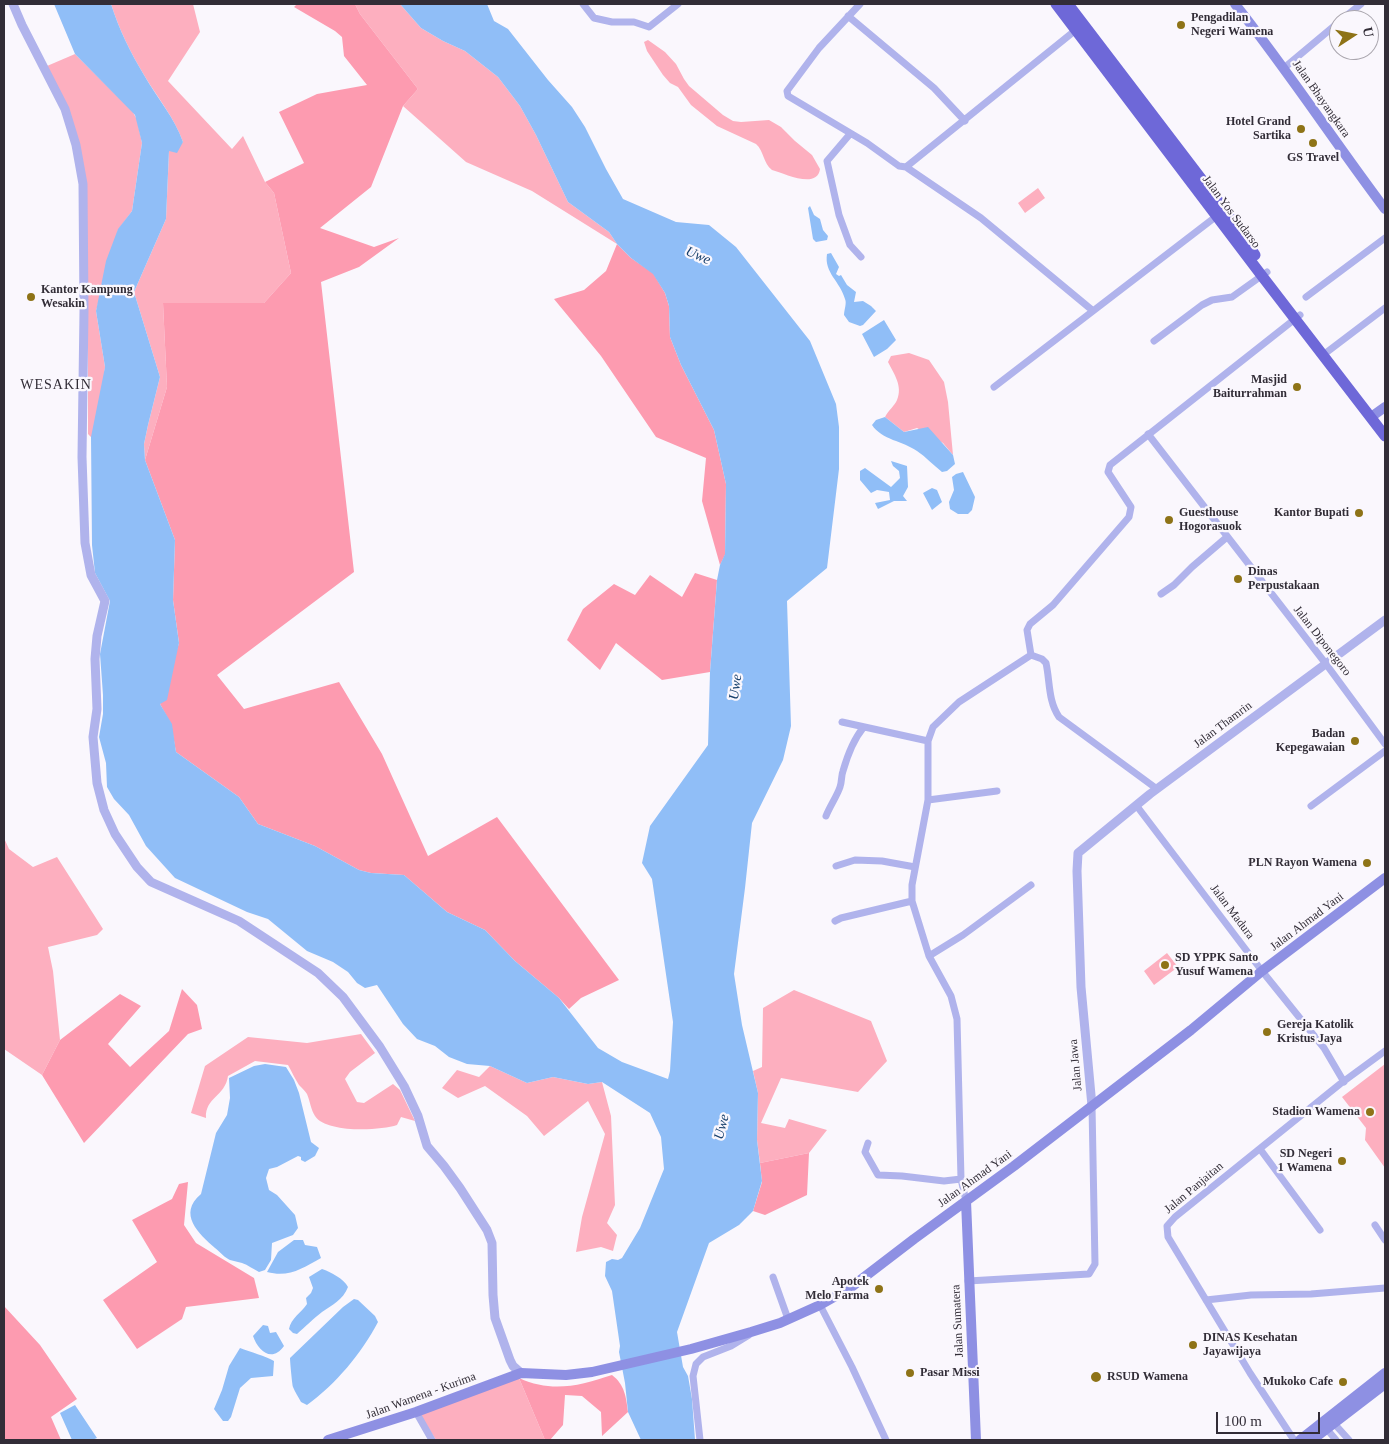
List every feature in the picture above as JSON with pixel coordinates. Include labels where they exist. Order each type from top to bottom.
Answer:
[{"type":"highway","name":"Jalan Yos Sudarso","points":[[1056,4],[1080,27],[1297,317],[1378,413],[1385,436]]},
{"type":"highway","name":"Jalan Yos Sudarso","points":[[1068,4],[1080,27]]},
{"type":"highway","name":"Jalan Yos Sudarso","points":[[1297,317],[1378,413],[1385,424]]},
{"type":"main road","name":"Jalan Bhayangkara","points":[[1235,4],[1284,68],[1339,148],[1385,209]]},
{"type":"main road","name":"Jalan Ahmad Yani","points":[[522,1373],[566,1375],[592,1372],[691,1349],[788,1319],[820,1305],[850,1288],[1014,1166],[1191,1030],[1262,971],[1385,878]]},
{"type":"main road","name":"Jalan Sumatera","points":[[966,1201],[976,1440]]},
{"type":"main road","name":"Jalan Wamena - Kurima","points":[[328,1440],[416,1412],[522,1373]]},
{"type":"main road","points":[[1312,1440],[1328,1423],[1385,1373]]},
{"type":"main road","points":[[1300,1440],[1385,1384]]},
{"type":"street","points":[[13,4],[22,26],[65,109],[72,130],[83,184],[82,457],[85,543],[91,575],[105,601],[97,636],[97,709],[93,738],[99,791],[104,810],[112,828],[137,867],[152,882],[253,929],[291,957],[318,973],[343,998],[380,1048],[404,1086],[418,1116],[427,1146],[444,1166],[487,1230],[492,1242],[492,1294],[495,1318],[510,1360],[513,1366],[522,1373]]},
{"type":"street","points":[[583,4],[594,18],[612,22],[634,22],[649,27],[678,4]]},
{"type":"street","points":[[860,4],[819,48],[787,91],[788,96],[867,143],[899,166],[906,167],[981,218],[1092,310]]},
{"type":"street","points":[[848,16],[934,88],[965,121]]},
{"type":"street","points":[[906,167],[1080,27]]},
{"type":"street","points":[[1284,68],[1329,30]]},
{"type":"street","points":[[850,134],[827,162],[839,215],[850,245],[861,257]]},
{"type":"street","points":[[994,386],[1221,213]]},
{"type":"street","points":[[1306,298],[1385,238]]},
{"type":"street","points":[[1154,341],[1202,305],[1212,300],[1232,297],[1265,274]]},
{"type":"street","points":[[1326,352],[1385,308]]},
{"type":"street","points":[[1031,655],[1027,630],[1030,624],[1053,605],[1129,517],[1131,507],[1108,472],[1110,466],[1297,317]]},
{"type":"street","name":"Jalan Diponegoro","points":[[1148,434],[1326,664],[1385,744]]},
{"type":"street","points":[[1161,594],[1174,585],[1227,537]]},
{"type":"street","name":"Jalan Thamrin","points":[[1078,853],[1157,789],[1385,620]]},
{"type":"street","points":[[966,1201],[961,1179],[957,1019],[952,996],[929,956],[912,901],[912,885],[928,800],[928,741],[933,727],[960,702],[1031,655]]},
{"type":"street","points":[[1031,655],[1042,659],[1046,663],[1051,699],[1059,717],[1157,789]]},
{"type":"street","points":[[842,722],[928,741]]},
{"type":"street","points":[[826,816],[831,802],[840,788],[843,772],[854,743],[863,728]]},
{"type":"street","points":[[1312,806],[1385,750]]},
{"type":"street","points":[[928,800],[997,791]]},
{"type":"street","name":"Jalan Madura","points":[[1136,806],[1262,971],[1324,1048],[1344,1082]]},
{"type":"street","name":"Jalan Jawa","points":[[968,1281],[1089,1274],[1095,1264],[1092,1106],[1081,987],[1078,853]]},
{"type":"street","points":[[836,866],[855,860],[882,861],[915,867]]},
{"type":"street","points":[[929,956],[1031,886]]},
{"type":"street","points":[[835,921],[912,901]]},
{"type":"street","name":"Jalan Panjaitan","points":[[1294,1440],[1250,1373],[1168,1237],[1168,1226],[1175,1217],[1385,1051]]},
{"type":"street","points":[[868,1142],[865,1152],[878,1175],[944,1181],[961,1179]]},
{"type":"street","points":[[1260,1149],[1320,1230]]},
{"type":"street","points":[[1375,1225],[1385,1240]]},
{"type":"street","points":[[773,1277],[788,1319]]},
{"type":"street","points":[[1206,1300],[1251,1295],[1311,1294],[1385,1288]]},
{"type":"street","points":[[820,1305],[886,1440]]},
{"type":"street","points":[[700,1440],[693,1376],[696,1364],[703,1357],[746,1338],[751,1332]]},
{"type":"street","points":[[416,1412],[432,1440]]},
{"type":"street","points":[[1328,1423],[1336,1440]]},
{"type":"street","points":[[1328,1423],[1349,1440]]},
{"type":"shaded area","points":[[111,4],[193,4],[200,32],[168,81],[232,149],[243,136],[265,182],[274,193],[291,273],[264,303],[163,303],[167,387],[145,460],[144,444],[160,377],[134,292],[166,219],[169,151],[183,142],[170,116],[130,49]]},
{"type":"shaded area","points":[[297,4],[355,4],[360,14],[418,89],[403,106],[371,187],[320,228],[374,247],[399,238],[359,267],[321,282],[354,572],[217,675],[244,709],[339,682],[382,754],[428,856],[497,817],[619,980],[581,998],[569,1009],[559,998],[515,961],[485,930],[447,912],[404,875],[371,873],[359,870],[315,846],[258,824],[239,797],[176,752],[171,724],[160,704],[179,643],[173,600],[175,540],[145,460],[167,387],[163,303],[264,303],[291,273],[274,193],[265,182],[304,163],[279,112],[317,94],[367,85],[344,56],[342,37],[294,7]]},
{"type":"shaded area","points":[[355,4],[400,4],[421,28],[465,51],[498,77],[520,106],[568,202],[609,232],[617,244],[532,191],[466,162],[403,106],[418,89],[360,14]]},
{"type":"shaded area","points":[[648,40],[665,52],[676,64],[689,86],[723,115],[733,121],[741,122],[769,120],[781,127],[812,155],[820,169],[818,175],[807,179],[792,177],[772,170],[756,144],[717,126],[691,105],[678,87],[670,83],[647,51],[644,42]]},
{"type":"shaded area","points":[[75,54],[133,112],[137,120],[142,143],[132,211],[118,230],[96,311],[105,367],[97,439],[88,434],[88,308],[83,183],[71,115],[47,66]]},
{"type":"shaded area","points":[[1038,188],[1045,198],[1025,213],[1018,203]]},
{"type":"shaded area","points":[[617,244],[631,258],[653,273],[665,293],[669,306],[670,337],[681,365],[714,430],[726,484],[725,555],[720,565],[702,501],[706,458],[656,437],[601,356],[554,299],[584,290],[606,271]]},
{"type":"shaded area","points":[[909,353],[929,360],[944,382],[948,402],[953,455],[943,443],[917,428],[904,432],[885,417],[899,395],[897,380],[888,362],[891,356]]},
{"type":"shaded area","points":[[695,573],[717,580],[710,672],[662,680],[616,643],[600,670],[567,640],[583,609],[614,584],[635,595],[650,575],[682,597]]},
{"type":"shaded area","points":[[4,838],[9,849],[33,867],[57,857],[103,929],[97,935],[48,947],[53,971],[60,1040],[42,1075],[4,1049]]},
{"type":"shaded area","points":[[1167,953],[1178,967],[1154,985],[1144,971]]},
{"type":"shaded area","points":[[182,989],[197,1005],[202,1029],[188,1034],[84,1143],[42,1075],[60,1040],[120,994],[141,1006],[108,1044],[130,1067],[169,1031]]},
{"type":"shaded area","points":[[794,990],[871,1021],[887,1061],[858,1092],[781,1078],[761,1123],[785,1128],[789,1119],[827,1130],[809,1153],[760,1163],[757,1140],[758,1093],[753,1071],[762,1067],[763,1008]]},
{"type":"shaded area","points":[[361,1034],[375,1053],[350,1072],[345,1079],[357,1102],[364,1103],[393,1084],[400,1090],[415,1121],[401,1117],[397,1125],[378,1129],[341,1128],[321,1122],[312,1111],[307,1094],[299,1085],[288,1065],[255,1061],[228,1076],[223,1088],[209,1106],[206,1118],[191,1113],[205,1066],[248,1037],[307,1043]]},
{"type":"shaded area","name":"Stadion Wamena","points":[[1385,1064],[1385,1168],[1365,1140],[1366,1128],[1342,1097]]},
{"type":"shaded area","points":[[490,1066],[527,1083],[553,1077],[588,1084],[602,1082],[611,1116],[615,1205],[607,1223],[617,1235],[613,1251],[601,1247],[576,1252],[582,1217],[605,1134],[588,1101],[544,1136],[527,1116],[485,1086],[458,1098],[442,1088],[457,1070],[479,1077]]},
{"type":"shaded area","points":[[809,1153],[807,1195],[765,1215],[753,1211],[762,1182],[760,1163]]},
{"type":"shaded area","points":[[188,1182],[184,1225],[196,1243],[254,1278],[259,1298],[186,1307],[182,1319],[137,1349],[103,1300],[157,1262],[132,1220],[172,1199],[179,1184]]},
{"type":"shaded area","points":[[4,1306],[40,1345],[77,1399],[51,1417],[61,1440],[4,1440]]},
{"type":"shaded area","points":[[612,1375],[622,1387],[628,1412],[602,1436],[601,1412],[582,1396],[565,1395],[563,1425],[550,1440],[545,1440],[519,1378],[531,1383],[554,1387],[577,1385]]},
{"type":"shaded area","points":[[519,1378],[545,1440],[436,1440],[419,1413]]},
{"type":"water","name":"Uwe","points":[[54,4],[111,4],[130,49],[149,83],[171,116],[183,142],[177,153],[169,151],[166,219],[134,292],[160,377],[144,444],[145,460],[175,540],[173,600],[179,643],[167,700],[160,704],[172,724],[176,752],[239,797],[258,824],[315,846],[359,870],[371,873],[404,875],[447,912],[485,930],[515,961],[559,998],[598,1048],[622,1062],[668,1079],[673,1022],[652,879],[642,863],[650,826],[708,745],[710,672],[717,580],[720,565],[725,554],[726,484],[714,430],[681,365],[670,337],[669,306],[665,293],[653,274],[631,258],[617,244],[609,232],[568,202],[520,106],[498,77],[465,51],[421,28],[400,4],[487,4],[494,21],[508,29],[572,107],[585,127],[623,199],[676,222],[709,225],[736,247],[810,341],[836,404],[839,427],[839,469],[827,568],[787,601],[791,726],[783,760],[752,823],[734,974],[742,1025],[758,1093],[757,1140],[762,1181],[753,1211],[739,1225],[709,1243],[677,1332],[683,1367],[688,1376],[692,1399],[695,1440],[641,1440],[628,1412],[612,1291],[605,1276],[606,1262],[622,1258],[640,1228],[664,1169],[661,1137],[650,1113],[602,1082],[588,1084],[553,1077],[527,1083],[490,1066],[467,1064],[449,1057],[435,1046],[417,1039],[403,1024],[377,985],[365,988],[357,983],[348,972],[333,962],[307,951],[268,919],[247,912],[175,878],[146,846],[129,815],[114,799],[107,787],[106,763],[99,737],[103,714],[100,654],[110,601],[95,573],[92,545],[91,437],[105,367],[96,311],[106,261],[118,229],[132,211],[142,143],[135,115],[75,54]]},
{"type":"water","points":[[810,206],[814,215],[820,219],[823,230],[828,236],[827,240],[816,242],[813,239],[808,208]]},
{"type":"water","points":[[831,253],[839,267],[836,274],[841,275],[847,285],[856,292],[854,302],[863,301],[876,311],[863,325],[860,326],[849,322],[844,315],[846,305],[843,293],[828,267],[827,254]]},
{"type":"water","points":[[884,320],[896,340],[887,349],[874,357],[862,334]]},
{"type":"water","points":[[885,417],[904,432],[928,427],[953,455],[955,464],[947,471],[942,472],[917,451],[881,434],[872,425],[876,420]]},
{"type":"water","points":[[891,461],[907,466],[908,487],[903,496],[907,501],[894,501],[878,509],[875,503],[890,500],[889,492],[877,490],[871,493],[860,480],[860,471],[865,468],[891,487],[900,478],[899,471],[893,466]]},
{"type":"water","points":[[963,472],[975,497],[972,510],[968,514],[958,514],[950,509],[949,502],[954,490],[952,477]]},
{"type":"water","points":[[932,488],[937,490],[942,502],[932,510],[923,493]]},
{"type":"water","points":[[265,1064],[286,1067],[299,1093],[311,1142],[319,1148],[315,1156],[305,1162],[298,1156],[269,1169],[266,1178],[269,1190],[277,1195],[295,1215],[298,1228],[293,1235],[272,1243],[271,1260],[265,1270],[259,1272],[224,1256],[197,1230],[191,1216],[191,1209],[194,1201],[201,1194],[216,1133],[227,1115],[230,1098],[229,1078],[254,1066]]},
{"type":"water","points":[[294,1240],[303,1240],[305,1245],[317,1247],[321,1258],[289,1273],[275,1274],[267,1272],[278,1252]]},
{"type":"water","points":[[322,1269],[337,1276],[348,1287],[337,1302],[319,1314],[297,1334],[293,1333],[289,1329],[290,1325],[307,1304],[306,1298],[313,1288],[309,1277]]},
{"type":"water","points":[[354,1299],[358,1300],[375,1316],[378,1322],[364,1346],[347,1368],[328,1388],[307,1405],[301,1402],[293,1387],[290,1358],[343,1307]]},
{"type":"water","points":[[263,1325],[268,1326],[270,1333],[276,1332],[284,1346],[275,1354],[266,1353],[255,1341],[253,1336]]},
{"type":"water","points":[[240,1348],[274,1361],[273,1376],[251,1378],[240,1388],[231,1417],[228,1421],[223,1421],[214,1409],[229,1366]]},
{"type":"water","points":[[75,1405],[97,1438],[92,1440],[72,1440],[60,1413]]},
{"type":"place","name":"Pengadilan Negeri Wamena","points":[[1181,25]]},
{"type":"place","name":"Hotel Grand Sartika","points":[[1301,129]]},
{"type":"place","name":"GS Travel","points":[[1313,143]]},
{"type":"place","name":"Kantor Kampung Wesakin","points":[[31,297]]},
{"type":"place","name":"Masjid Baiturrahman","points":[[1297,387]]},
{"type":"place","name":"Kantor Bupati","points":[[1359,513]]},
{"type":"place","name":"Guesthouse Hogorasuok","points":[[1169,520]]},
{"type":"place","name":"Dinas Perpustakaan","points":[[1238,579]]},
{"type":"place","name":"Badan Kepegawaian","points":[[1355,741]]},
{"type":"place","name":"PLN Rayon Wamena","points":[[1367,863]]},
{"type":"place","name":"SD YPPK Santo Yusuf Wamena","points":[[1165,965]]},
{"type":"place","name":"Gereja Katolik Kristus Jaya","points":[[1267,1032]]},
{"type":"place","name":"Stadion Wamena","points":[[1370,1112]]},
{"type":"place","name":"SD Negeri 1 Wamena","points":[[1342,1161]]},
{"type":"place","name":"Apotek Melo Farma","points":[[879,1289]]},
{"type":"place","name":"DINAS Kesehatan Jayawijaya","points":[[1193,1345]]},
{"type":"place","name":"Pasar Missi","points":[[910,1373]]},
{"type":"place","name":"RSUD Wamena","points":[[1096,1377]]},
{"type":"place","name":"Mukoko Cafe","points":[[1343,1382]]},
{"type":"district","name":"WESAKIN","points":[[56,385]]}]
